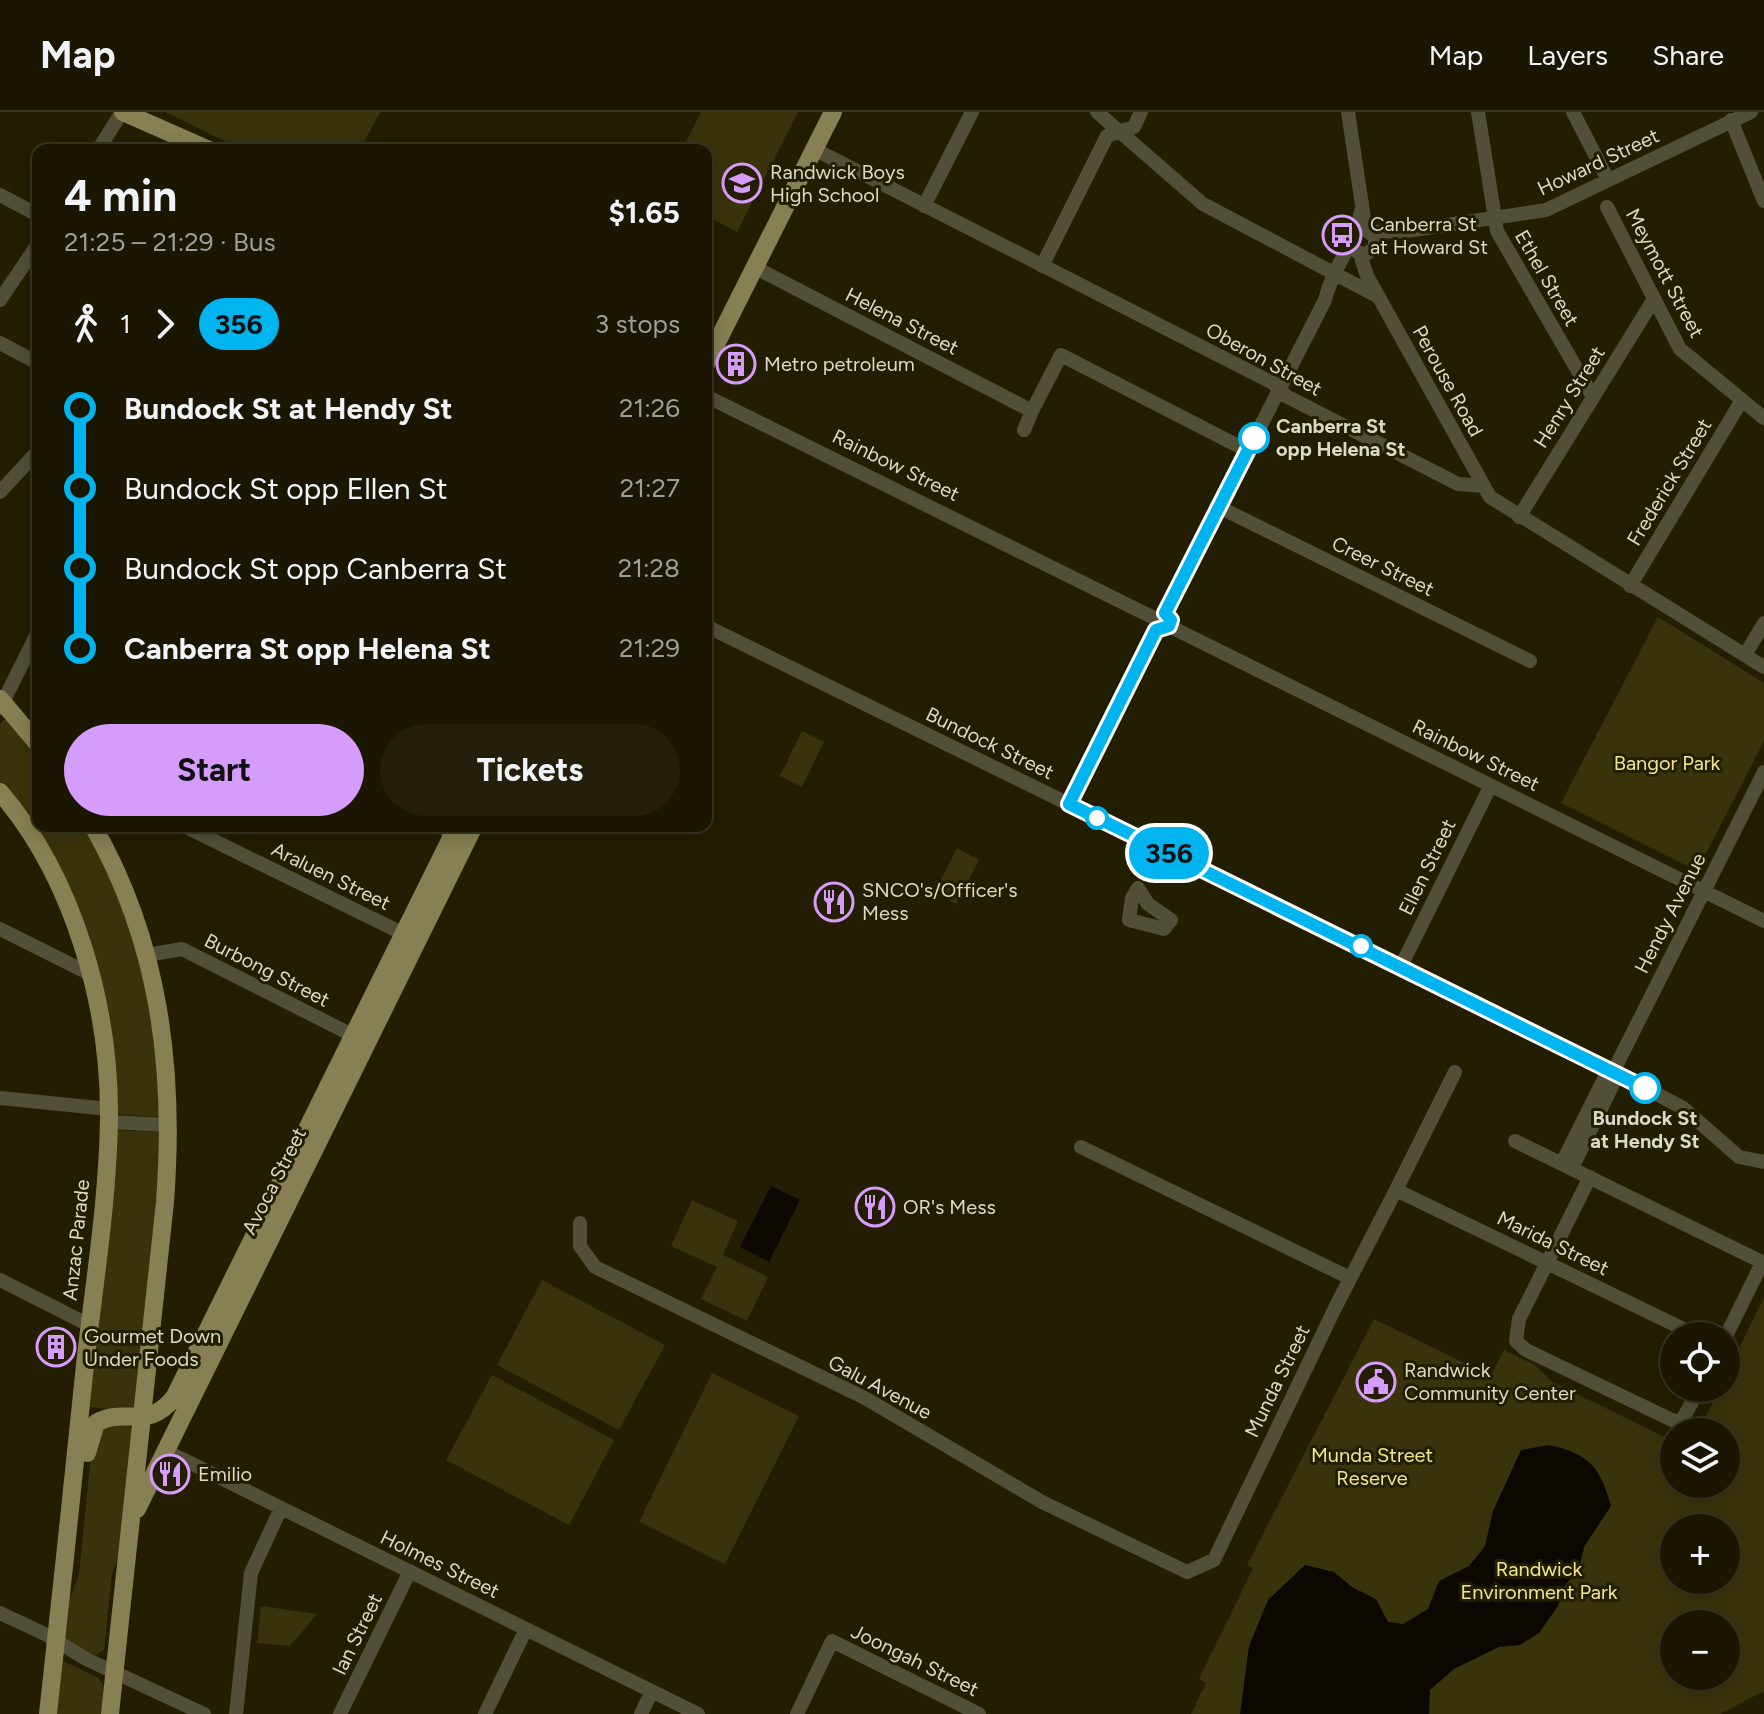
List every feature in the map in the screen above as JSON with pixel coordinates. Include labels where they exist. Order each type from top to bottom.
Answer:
[{"type":"main road","points":[[123,112],[179,135]]},
{"type":"main road","points":[[140,112],[197,144]]},
{"type":"main road","points":[[712,353],[833,112]]},
{"type":"main road","points":[[712,332],[742,290]]},
{"type":"main road","points":[[1,703],[32,737]]},
{"type":"main road","name":"Anzac Parade","points":[[0,792],[20,818],[56,881],[81,942],[104,1048],[109,1116],[48,1714]]},
{"type":"main road","points":[[96,832],[124,889],[147,955],[163,1030],[169,1125],[110,1714]]},
{"type":"main road","name":"Avoca Street","points":[[125,1560],[137,1511],[246,1270],[411,938],[457,832]]},
{"type":"main road","name":"Avoca Street","points":[[175,1396],[246,1270]]},
{"type":"main road","points":[[145,1385],[154,1400],[175,1396]]},
{"type":"main road","points":[[61,1595],[71,1582],[75,1567],[92,1428],[108,1418],[140,1419],[161,1411],[175,1396]]},
{"type":"street","points":[[102,144],[123,112]]},
{"type":"street","points":[[924,206],[972,112]]},
{"type":"street","points":[[1097,112],[1203,204],[1338,275],[1374,290]]},
{"type":"street","points":[[1042,266],[1107,136],[1134,127],[1141,112]]},
{"type":"street","points":[[1069,804],[1338,275],[1364,243],[1348,112]]},
{"type":"street","name":"Ethel Street","points":[[1478,112],[1495,219],[1506,251],[1593,397]]},
{"type":"street","points":[[1573,112],[1607,178]]},
{"type":"street","name":"Howard Street","points":[[1364,243],[1407,231],[1546,210],[1607,178],[1751,112]]},
{"type":"street","points":[[1731,120],[1764,201]]},
{"type":"street","name":"Oberon Street","points":[[814,149],[1273,383],[1280,390],[1458,484],[1484,486]]},
{"type":"street","points":[[0,195],[32,212]]},
{"type":"street","name":"Meymott Street","points":[[1607,207],[1680,349],[1764,418]]},
{"type":"street","name":"Perouse Road","points":[[1364,243],[1374,290],[1484,486]]},
{"type":"street","points":[[0,300],[32,253]]},
{"type":"street","name":"Helena Street","points":[[754,267],[1032,411]]},
{"type":"street","name":"Henry Street","points":[[1519,517],[1654,299]]},
{"type":"street","points":[[1,345],[32,360]]},
{"type":"street","points":[[1024,430],[1061,355],[1248,451]]},
{"type":"street","name":"Rainbow Street","points":[[712,399],[1764,921]]},
{"type":"street","name":"Frederick Street","points":[[1630,586],[1742,400]]},
{"type":"street","points":[[0,492],[32,457]]},
{"type":"street","points":[[1484,486],[1499,505],[1764,667]]},
{"type":"street","name":"Creer Street","points":[[1219,507],[1530,661]]},
{"type":"street","points":[[1745,655],[1764,623]]},
{"type":"street","name":"Bundock Street","points":[[712,629],[1675,1103],[1739,1157],[1764,1162]]},
{"type":"street","points":[[1,703],[32,644]]},
{"type":"street","name":"Hendy Avenue","points":[[1567,1166],[1764,772]]},
{"type":"street","name":"Ellen Street","points":[[1401,966],[1490,787]]},
{"type":"street","name":"Araluen Street","points":[[196,832],[411,938]]},
{"type":"street","points":[[0,929],[90,974]]},
{"type":"street","name":"Burbong Street","points":[[147,955],[182,949],[360,1039]]},
{"type":"street","name":"Munda Street","points":[[1187,1572],[1214,1560],[1350,1278],[1455,1072]]},
{"type":"street","points":[[0,1098],[169,1125]]},
{"type":"street","points":[[1515,1141],[1763,1263],[1733,1322]]},
{"type":"street","points":[[1081,1147],[1350,1278]]},
{"type":"street","points":[[1590,1177],[1519,1319],[1516,1341],[1526,1350],[1679,1421],[1691,1402]]},
{"type":"street","name":"Marida Street","points":[[1395,1192],[1670,1322]]},
{"type":"street","name":"Galu Avenue","points":[[580,1223],[580,1246],[595,1267],[865,1398],[1042,1502],[1187,1572]]},
{"type":"street","points":[[0,1280],[89,1325]]},
{"type":"street","name":"Holmes Street","points":[[164,1450],[698,1714]]},
{"type":"street","points":[[236,1714],[251,1573],[281,1508]]},
{"type":"street","name":"Ian Street","points":[[340,1714],[410,1571]]},
{"type":"street","points":[[0,1613],[204,1714]]},
{"type":"street","points":[[485,1714],[526,1629]]},
{"type":"street","name":"Joongah Street","points":[[797,1714],[832,1641],[979,1714]]},
{"type":"street","points":[[641,1714],[652,1691]]},
{"type":"green space","points":[[165,112],[380,112],[363,144],[231,144]]},
{"type":"green space","points":[[701,112],[798,112],[737,232],[712,219],[712,144],[685,144]]},
{"type":"green space","name":"Bangor Park","points":[[1658,617],[1764,683],[1764,741],[1697,871],[1561,803]]},
{"type":"green space","points":[[3,720],[12,720],[32,745],[32,832],[89,832],[116,881],[150,992],[162,1117],[114,1114],[98,991],[15,801],[0,783],[0,725]]},
{"type":"green space","points":[[802,731],[824,742],[802,787],[780,776]]},
{"type":"green space","points":[[957,848],[979,860],[956,904],[934,893]]},
{"type":"green space","points":[[114,1130],[158,1132],[163,1159],[134,1412],[89,1407]]},
{"type":"green space","points":[[692,1200],[738,1221],[723,1255],[768,1277],[747,1321],[701,1299],[717,1267],[671,1246]]},
{"type":"green space","points":[[542,1280],[665,1345],[619,1430],[497,1365]]},
{"type":"green space","name":"Randwick Environment Park","points":[[1764,1297],[1764,1691],[1720,1714],[1191,1714],[1206,1683],[1199,1679],[1253,1568],[1247,1565],[1374,1319],[1491,1376],[1504,1350],[1535,1365],[1551,1381],[1660,1435],[1660,1498],[1740,1498],[1740,1418],[1705,1418],[1713,1402],[1740,1402],[1740,1346]]},
{"type":"green space","points":[[712,1373],[799,1416],[725,1564],[639,1522]]},
{"type":"green space","points":[[492,1375],[614,1440],[569,1525],[446,1460]]},
{"type":"green space","points":[[130,1425],[133,1430],[119,1556],[112,1573],[104,1650],[93,1657],[68,1645],[64,1636],[68,1602],[79,1575],[92,1444],[102,1426]]},
{"type":"green space","points":[[261,1606],[317,1614],[290,1646],[257,1643]]},
{"type":"green space","points":[[63,1661],[97,1677],[104,1686],[101,1714],[57,1714]]},
{"type":"shaded area","points":[[771,1186],[800,1200],[769,1262],[740,1247]]},
{"type":"shaded area","points":[[1549,1445],[1574,1453],[1591,1464],[1602,1481],[1611,1506],[1584,1547],[1579,1570],[1565,1585],[1558,1606],[1539,1633],[1520,1645],[1499,1647],[1454,1669],[1430,1690],[1429,1714],[1240,1714],[1249,1646],[1268,1600],[1305,1565],[1334,1572],[1352,1587],[1376,1599],[1388,1622],[1403,1624],[1428,1609],[1439,1581],[1469,1566],[1485,1546],[1493,1511],[1521,1450]]},
{"type":"bus line","name":"356","points":[[1254,438],[1165,613],[1171,620],[1169,626],[1162,631],[1156,630],[1069,804],[1645,1088]]},
{"type":"place","name":"Randwick Boys High School","points":[[742,183]]},
{"type":"place","name":"Canberra St at Howard St","points":[[1342,235]]},
{"type":"place","name":"Metro petroleum","points":[[736,364]]},
{"type":"place","name":"Canberra St opp Helena St","points":[[1254,438]]},
{"type":"place","name":"SNCO's/Officer's Mess","points":[[834,902]]},
{"type":"place","name":"Bundock St at Hendy St","points":[[1645,1088]]},
{"type":"place","name":"OR's Mess","points":[[875,1207]]},
{"type":"place","name":"Gourmet Down Under Foods","points":[[56,1347]]},
{"type":"place","name":"Randwick Community Center","points":[[1376,1382]]},
{"type":"place","name":"Emilio","points":[[170,1474]]},
{"type":"park label","name":"Munda Street Reserve","points":[[1372,1466]]}]
